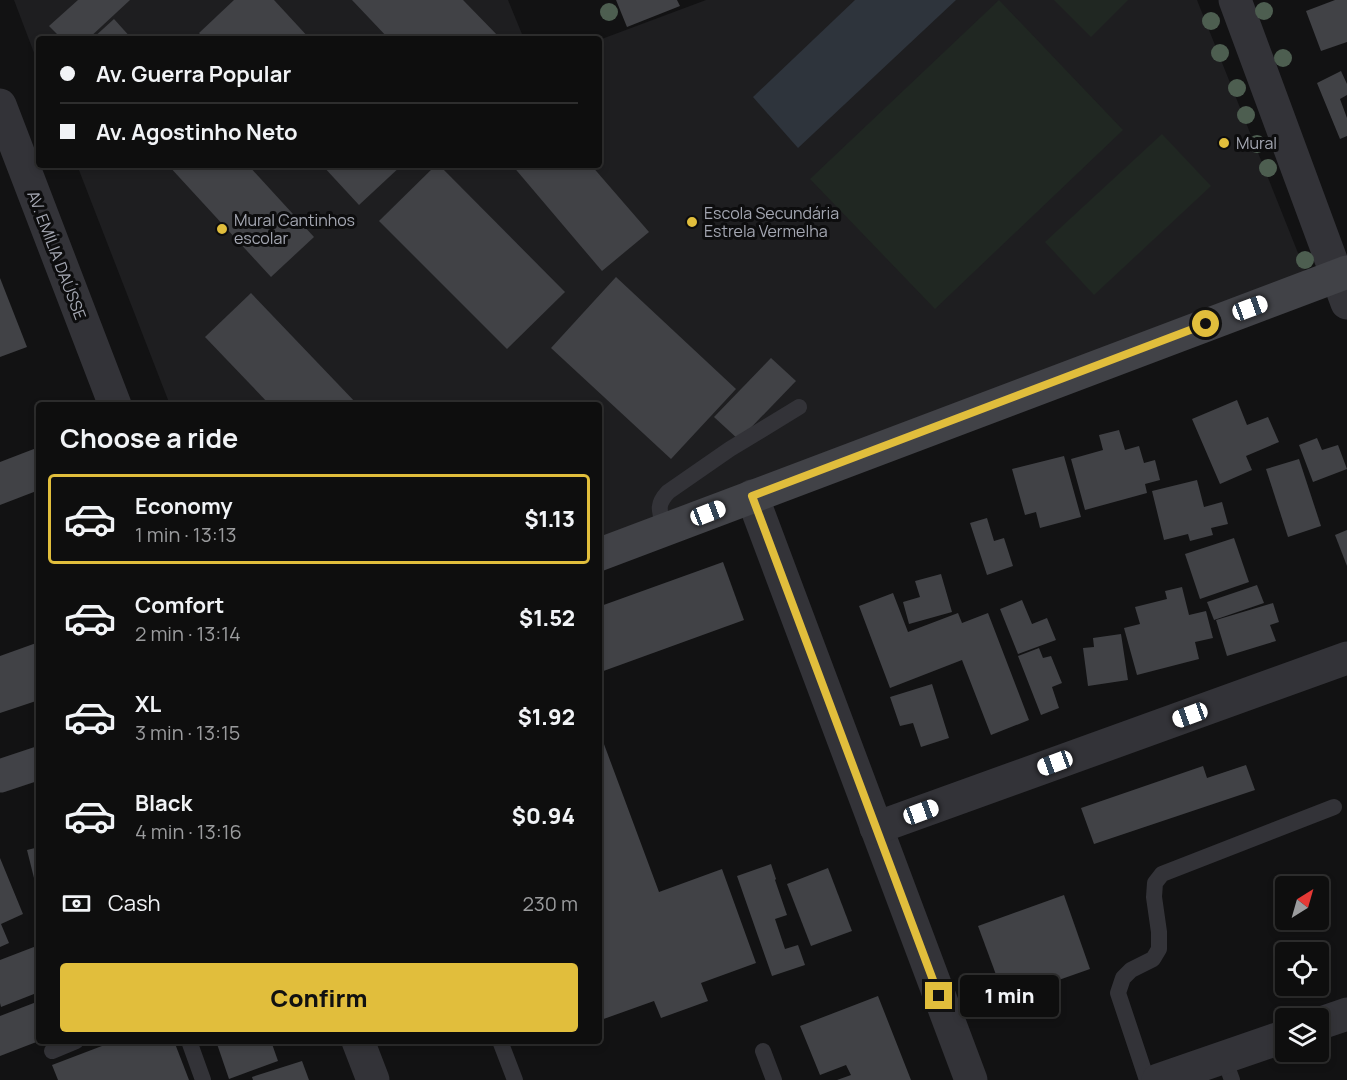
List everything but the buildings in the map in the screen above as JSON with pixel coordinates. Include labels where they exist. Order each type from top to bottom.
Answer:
[{"type":"main road","points":[[602,553],[752,496],[1343,284]]},
{"type":"main road","points":[[0,776],[36,764]]},
{"type":"street","points":[[1234,0],[1343,284]]},
{"type":"street","name":"AV. EMÍLIA DAÚSSE","points":[[0,105],[114,402]]},
{"type":"street","points":[[752,496],[971,1080]]},
{"type":"street","points":[[876,828],[1347,658]]},
{"type":"street","points":[[1329,1020],[1347,1014]]},
{"type":"street","points":[[1158,1080],[1228,1069],[1275,1042]]},
{"type":"street","points":[[359,1044],[373,1080]]},
{"type":"lane","points":[[665,529],[658,508],[661,499],[668,492],[730,449],[799,407]]},
{"type":"lane","points":[[1147,1080],[1118,993],[1123,978],[1131,970],[1153,959],[1159,949],[1154,897],[1155,883],[1162,874],[1334,807]]},
{"type":"lane","points":[[52,1051],[68,1044]]},
{"type":"lane","points":[[190,1044],[203,1080]]},
{"type":"lane","points":[[501,1044],[515,1080]]},
{"type":"lane","points":[[763,1051],[774,1080]]},
{"type":"shaded area","points":[[14,0],[508,0],[523,36],[36,36],[36,58]]},
{"type":"shaded area","name":"Escola Secundária Estrela Vermelha","points":[[706,0],[1197,0],[1308,278],[602,546],[602,402],[169,402],[78,168],[602,168],[602,39]]},
{"type":"shaded area","points":[[855,0],[956,0],[798,148],[753,97]]},
{"type":"shaded area","points":[[999,0],[1123,130],[935,309],[810,179]]},
{"type":"shaded area","points":[[1054,0],[1128,0],[1091,37]]},
{"type":"shaded area","points":[[1162,134],[1211,186],[1094,295],[1045,242]]},
{"type":"place","name":"Mural","points":[[1224,143]]},
{"type":"place","name":"Escola Secundária Estrela Vermelha","points":[[692,222]]},
{"type":"place","name":"Mural Cantinhos escolar","points":[[222,229]]},
{"type":"route","points":[[939,996],[752,496],[1206,324]]}]
